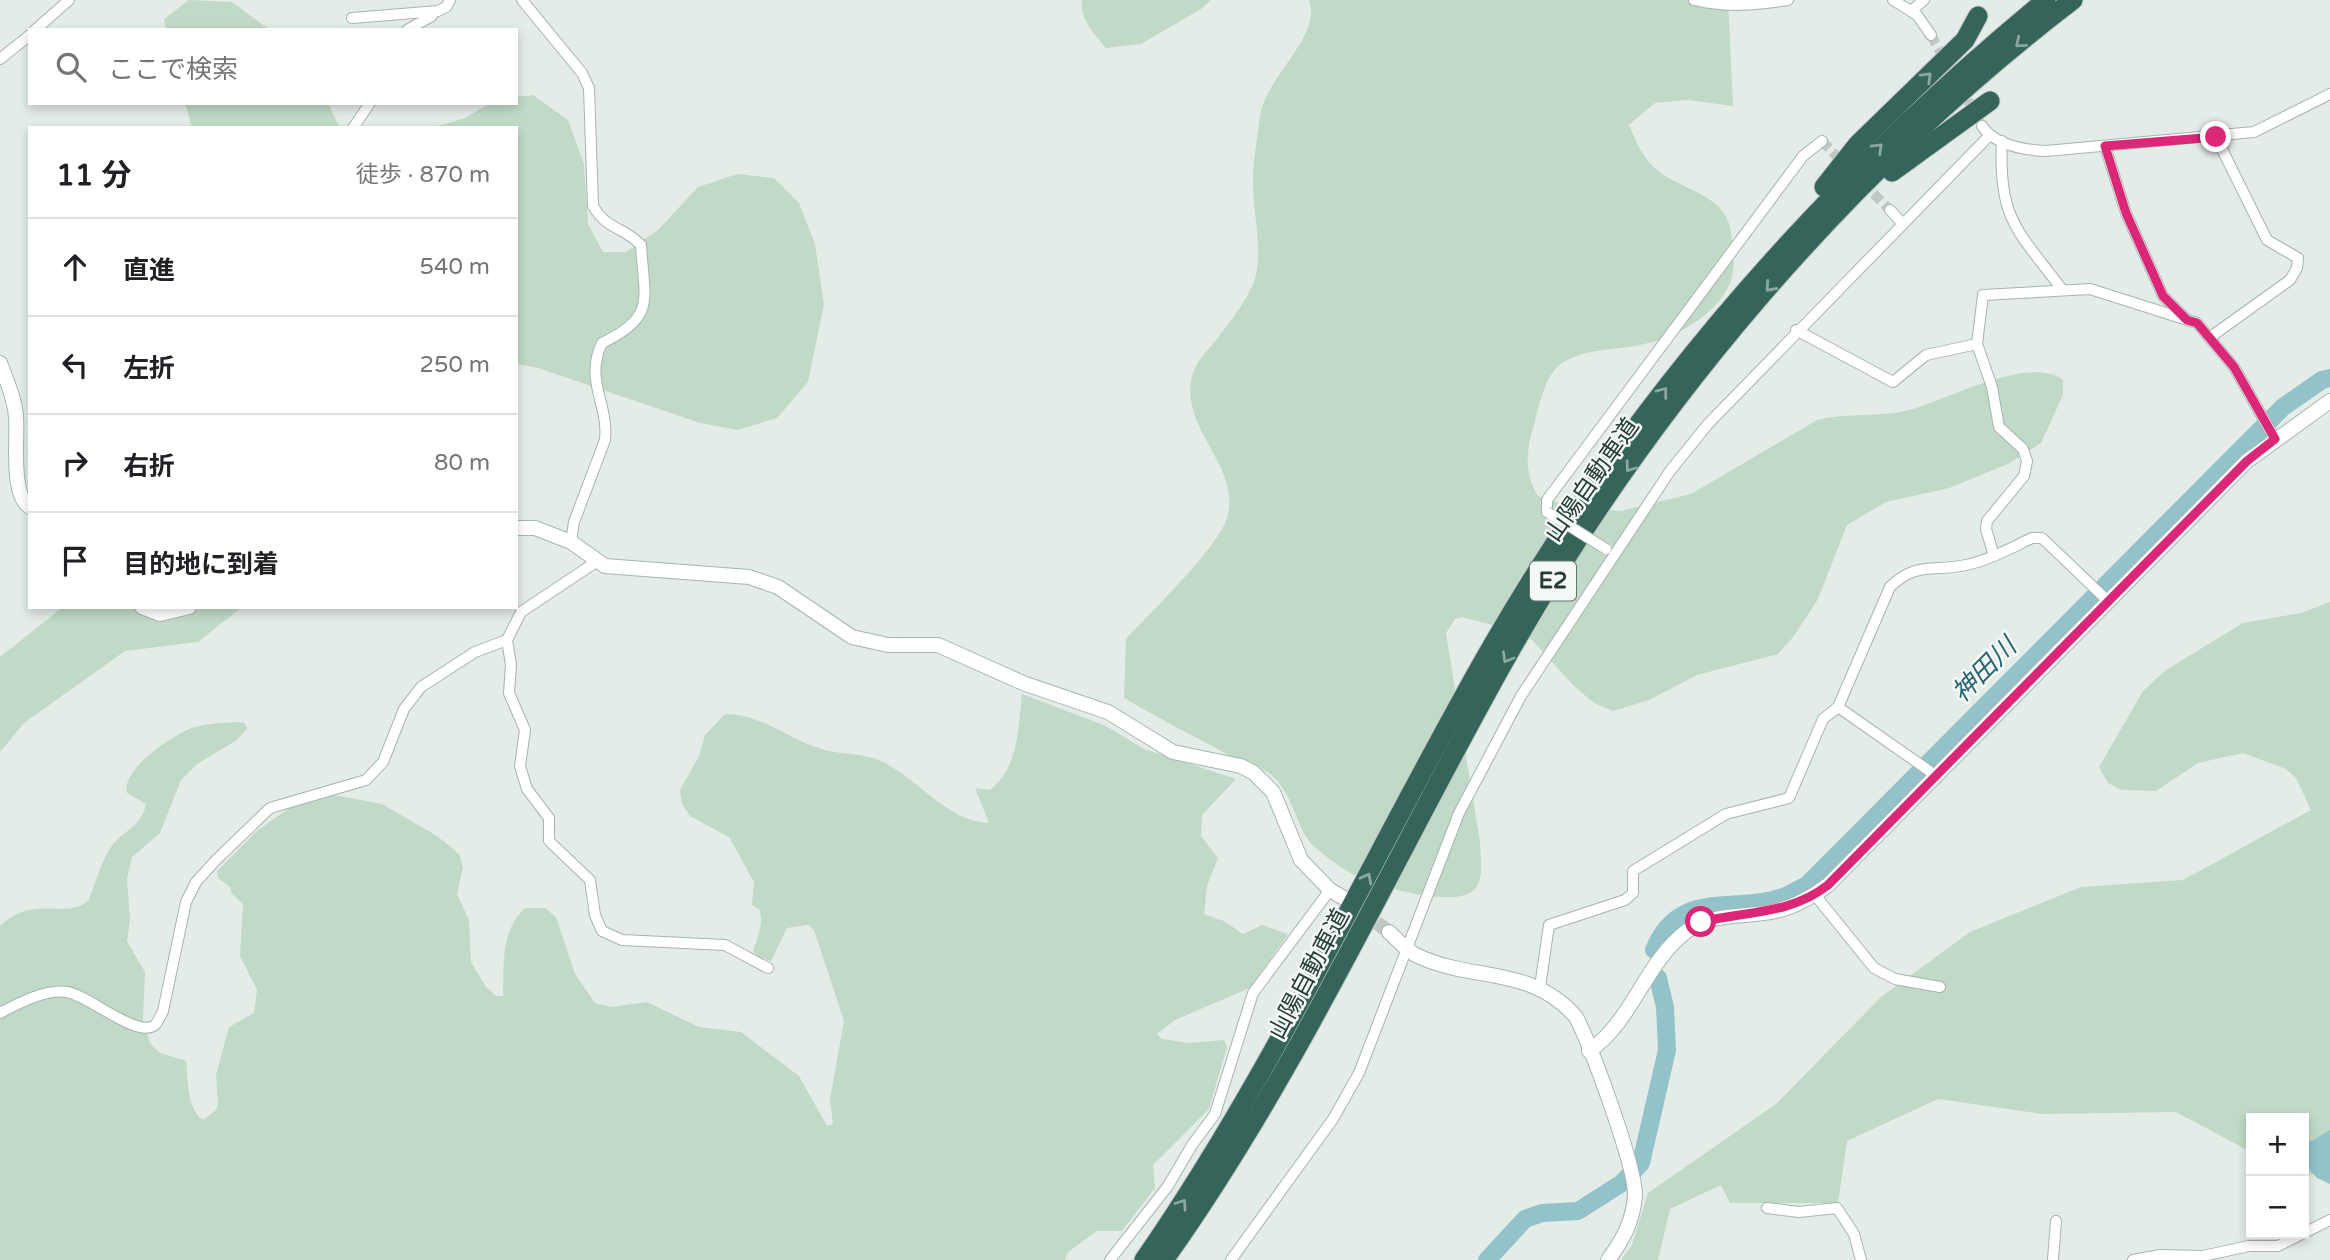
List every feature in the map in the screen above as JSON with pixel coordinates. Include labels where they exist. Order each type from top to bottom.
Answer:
[{"type":"highway","name":"山陽自動車道","points":[[1136,1248],[1215,1155],[1485,659],[1591,489],[1709,333],[1823,204],[1870,156],[1982,52],[2046,0]]},
{"type":"highway","name":"山陽自動車道","points":[[1164,1260],[1286,1068],[1488,691],[1556,576],[1607,498],[1693,379],[1789,266],[1929,123],[2073,0]]},
{"type":"highway","points":[[1709,333],[1858,144],[1965,40],[1978,16]]},
{"type":"highway","points":[[1789,266],[1881,180],[1990,101]]},
{"type":"street","points":[[37,28],[69,0]]},
{"type":"street","points":[[410,28],[446,6],[450,0]]},
{"type":"street","points":[[522,0],[582,73],[589,88],[593,206],[602,221],[631,234],[641,245],[644,307],[640,318],[628,330],[602,343],[597,353],[593,376],[607,428],[606,440],[574,522],[571,542]]},
{"type":"street","points":[[1694,0],[1734,6],[1788,0]]},
{"type":"street","points":[[1893,0],[1911,11],[1931,36]]},
{"type":"street","points":[[1911,11],[1924,0]]},
{"type":"street","points":[[352,18],[438,11]]},
{"type":"street","points":[[0,59],[28,37]]},
{"type":"street","points":[[1231,1260],[1333,1119],[1359,1073],[1459,813],[1521,696],[1610,551],[1670,471],[1708,424],[1796,330],[1902,223],[1986,131],[2002,141],[2026,150],[2046,151],[2216,137],[2253,132],[2330,94]]},
{"type":"street","points":[[354,126],[369,105]]},
{"type":"street","points":[[2209,338],[2290,280],[2297,268],[2298,258],[2267,240],[2216,137]]},
{"type":"street","points":[[1610,551],[1547,512],[1547,500],[1803,156],[1822,141]]},
{"type":"street","points":[[2002,141],[2000,183],[2006,208],[2015,228],[2061,288]]},
{"type":"street","points":[[2105,146],[2126,213],[2163,296],[2187,320]]},
{"type":"street","points":[[1890,210],[1902,223]]},
{"type":"street","points":[[1994,556],[1986,528],[1987,521],[2024,476],[2027,461],[2023,449],[1999,427],[1992,387],[1977,344],[1983,295],[2061,288],[2090,289],[2197,323],[2234,367],[2273,436]]},
{"type":"street","points":[[1796,330],[1893,382],[1926,355],[1977,344]]},
{"type":"street","points":[[0,363],[17,418],[15,430],[19,490],[22,501],[28,506]]},
{"type":"street","points":[[1590,1051],[1606,1040],[1671,944],[1688,930],[1701,922],[1723,917],[1776,911],[1815,895],[1930,770],[2103,596],[2273,436],[2330,401]]},
{"type":"street","points":[[518,528],[548,531],[571,542],[596,562],[615,568],[736,576],[767,582],[852,637],[888,646],[924,643],[938,645],[1023,683],[1108,712],[1173,752],[1241,766],[1254,773],[1273,792],[1301,860],[1336,894],[1253,993],[1215,1114],[1136,1248],[1110,1260]]},
{"type":"street","points":[[1539,987],[1549,925],[1625,900],[1633,893],[1633,871],[1726,814],[1788,798],[1823,719],[1838,706],[1890,587],[1901,576],[1913,570],[1966,565],[1994,556],[2032,538],[2042,538],[2103,596]]},
{"type":"street","points":[[596,562],[521,612],[507,640],[511,665],[509,693],[525,730],[520,766],[525,783],[549,818],[549,841],[552,847],[590,880],[596,915],[602,931],[622,940],[725,945],[768,968]]},
{"type":"street","points":[[147,609],[160,614],[181,609]]},
{"type":"street","points":[[0,1013],[35,997],[65,992],[81,996],[132,1026],[147,1029],[156,1025],[163,1011],[186,902],[196,881],[270,808],[366,780],[383,762],[404,709],[421,687],[475,652],[507,640]]},
{"type":"street","points":[[1838,706],[1930,770]]},
{"type":"street","points":[[1815,895],[1874,968],[1895,979],[1940,987]]},
{"type":"street","points":[[1389,932],[1418,957],[1539,987],[1561,1000],[1576,1017],[1634,1180],[1632,1215],[1626,1234],[1608,1260]]},
{"type":"street","points":[[1767,1208],[1799,1212],[1837,1208],[1854,1234],[1860,1260]]},
{"type":"street","points":[[2133,1260],[2160,1255],[2203,1256],[2249,1246],[2278,1247],[2330,1220]]},
{"type":"street","points":[[2053,1260],[2056,1221]]},
{"type":"green space","points":[[189,0],[232,2],[267,28],[166,28],[164,19]]},
{"type":"green space","points":[[1082,0],[1211,0],[1201,9],[1141,44],[1106,48],[1085,20]]},
{"type":"green space","points":[[1309,0],[1728,0],[1733,106],[1688,100],[1655,103],[1629,125],[1637,144],[1657,170],[1710,199],[1726,216],[1730,227],[1734,265],[1729,285],[1715,306],[1681,331],[1644,344],[1582,354],[1556,368],[1543,391],[1529,443],[1528,470],[1538,496],[1575,508],[1620,511],[1691,494],[1817,420],[1909,410],[1987,382],[2030,372],[2048,373],[2063,380],[2063,395],[2041,443],[2008,464],[1949,488],[1886,502],[1847,525],[1818,599],[1794,636],[1778,654],[1697,675],[1649,700],[1613,711],[1594,703],[1574,686],[1532,640],[1515,631],[1462,617],[1455,619],[1446,633],[1480,842],[1481,866],[1480,879],[1475,889],[1454,897],[1423,895],[1390,888],[1367,881],[1346,870],[1307,838],[1283,788],[1266,771],[1232,757],[1124,698],[1126,639],[1197,563],[1221,531],[1227,518],[1229,499],[1226,481],[1193,411],[1190,393],[1193,373],[1200,359],[1241,306],[1255,279],[1258,247],[1253,175],[1260,117],[1272,87],[1308,29],[1311,14]]},
{"type":"green space","points":[[533,95],[568,120],[584,164],[588,224],[603,252],[626,252],[658,230],[698,187],[737,174],[774,178],[799,203],[815,244],[824,304],[808,382],[777,418],[738,430],[700,423],[538,368],[518,364],[518,126],[439,126],[465,118],[488,105],[518,105],[518,97]]},
{"type":"green space","points":[[186,105],[329,105],[339,126],[191,126]]},
{"type":"green space","points":[[2330,602],[2330,1176],[2309,1174],[2309,1113],[2246,1113],[2246,1149],[2176,1112],[2042,1114],[1938,1099],[1847,1141],[1838,1203],[1730,1203],[1721,1185],[1670,1209],[1658,1260],[1621,1260],[1632,1245],[1648,1193],[1776,1104],[1881,997],[1970,932],[2081,887],[2183,880],[2311,810],[2296,778],[2286,769],[2243,753],[2198,763],[2156,791],[2121,790],[2108,783],[2099,767],[2143,691],[2166,670],[2243,623],[2301,613]]},
{"type":"green space","points":[[60,609],[239,609],[198,642],[125,651],[24,723],[0,752],[0,657]]},
{"type":"green space","points":[[1022,694],[1106,726],[1144,749],[1236,779],[1202,815],[1201,836],[1218,858],[1207,886],[1204,914],[1224,921],[1243,934],[1262,925],[1288,934],[1250,988],[1175,1020],[1157,1034],[1162,1039],[1189,1043],[1224,1040],[1227,1047],[1209,1109],[1153,1165],[1155,1188],[1122,1231],[1097,1231],[1068,1252],[1065,1260],[0,1260],[0,926],[25,911],[69,908],[88,901],[109,850],[140,819],[146,804],[127,793],[131,774],[149,755],[181,733],[195,727],[220,723],[245,723],[247,729],[237,740],[197,764],[181,780],[160,833],[132,857],[127,878],[130,920],[127,941],[145,972],[143,1020],[150,1043],[160,1053],[186,1061],[191,1101],[203,1120],[215,1111],[218,1105],[216,1075],[229,1027],[254,1013],[257,990],[240,956],[243,904],[232,894],[230,887],[218,878],[217,871],[258,830],[298,802],[333,795],[382,804],[437,836],[459,854],[463,867],[457,894],[469,920],[471,962],[486,987],[496,996],[503,996],[505,949],[511,927],[525,908],[545,908],[556,917],[575,974],[595,1003],[611,1007],[647,1002],[699,1027],[741,1032],[799,1076],[827,1126],[833,1124],[830,1099],[844,1021],[814,930],[808,925],[787,928],[771,961],[757,956],[753,950],[761,919],[759,909],[752,905],[754,882],[729,837],[690,816],[682,804],[680,790],[699,756],[705,735],[725,714],[740,715],[765,723],[812,746],[883,762],[947,808],[974,821],[989,823],[975,788],[990,790],[1007,770],[1018,733]]},
{"type":"water","points":[[2330,1130],[2330,1184],[2317,1178],[2309,1169],[2309,1140]]},
{"type":"waterway","name":"神田川","points":[[1654,950],[1665,931],[1678,918],[1693,910],[1764,902],[1783,897],[1807,885],[2283,407],[2322,380],[2330,378]]},
{"type":"waterway","name":"神田川","points":[[1487,1260],[1525,1219],[1542,1213],[1578,1211],[1622,1183],[1641,1163],[1667,1050],[1665,1007],[1658,978]]},
{"type":"tunnel","points":[[1931,35],[1982,126]]},
{"type":"tunnel","points":[[1822,141],[1844,164]]},
{"type":"tunnel","points":[[1863,183],[1890,210]]},
{"type":"tunnel","points":[[1360,910],[1389,932]]},
{"type":"route","points":[[1701,922],[1776,911],[1815,895],[1828,885],[1938,777],[2247,461],[2275,439],[2234,367],[2197,323],[2187,320],[2183,313],[2163,296],[2150,261],[2126,213],[2116,172],[2105,146],[2194,136],[2216,137]]}]
